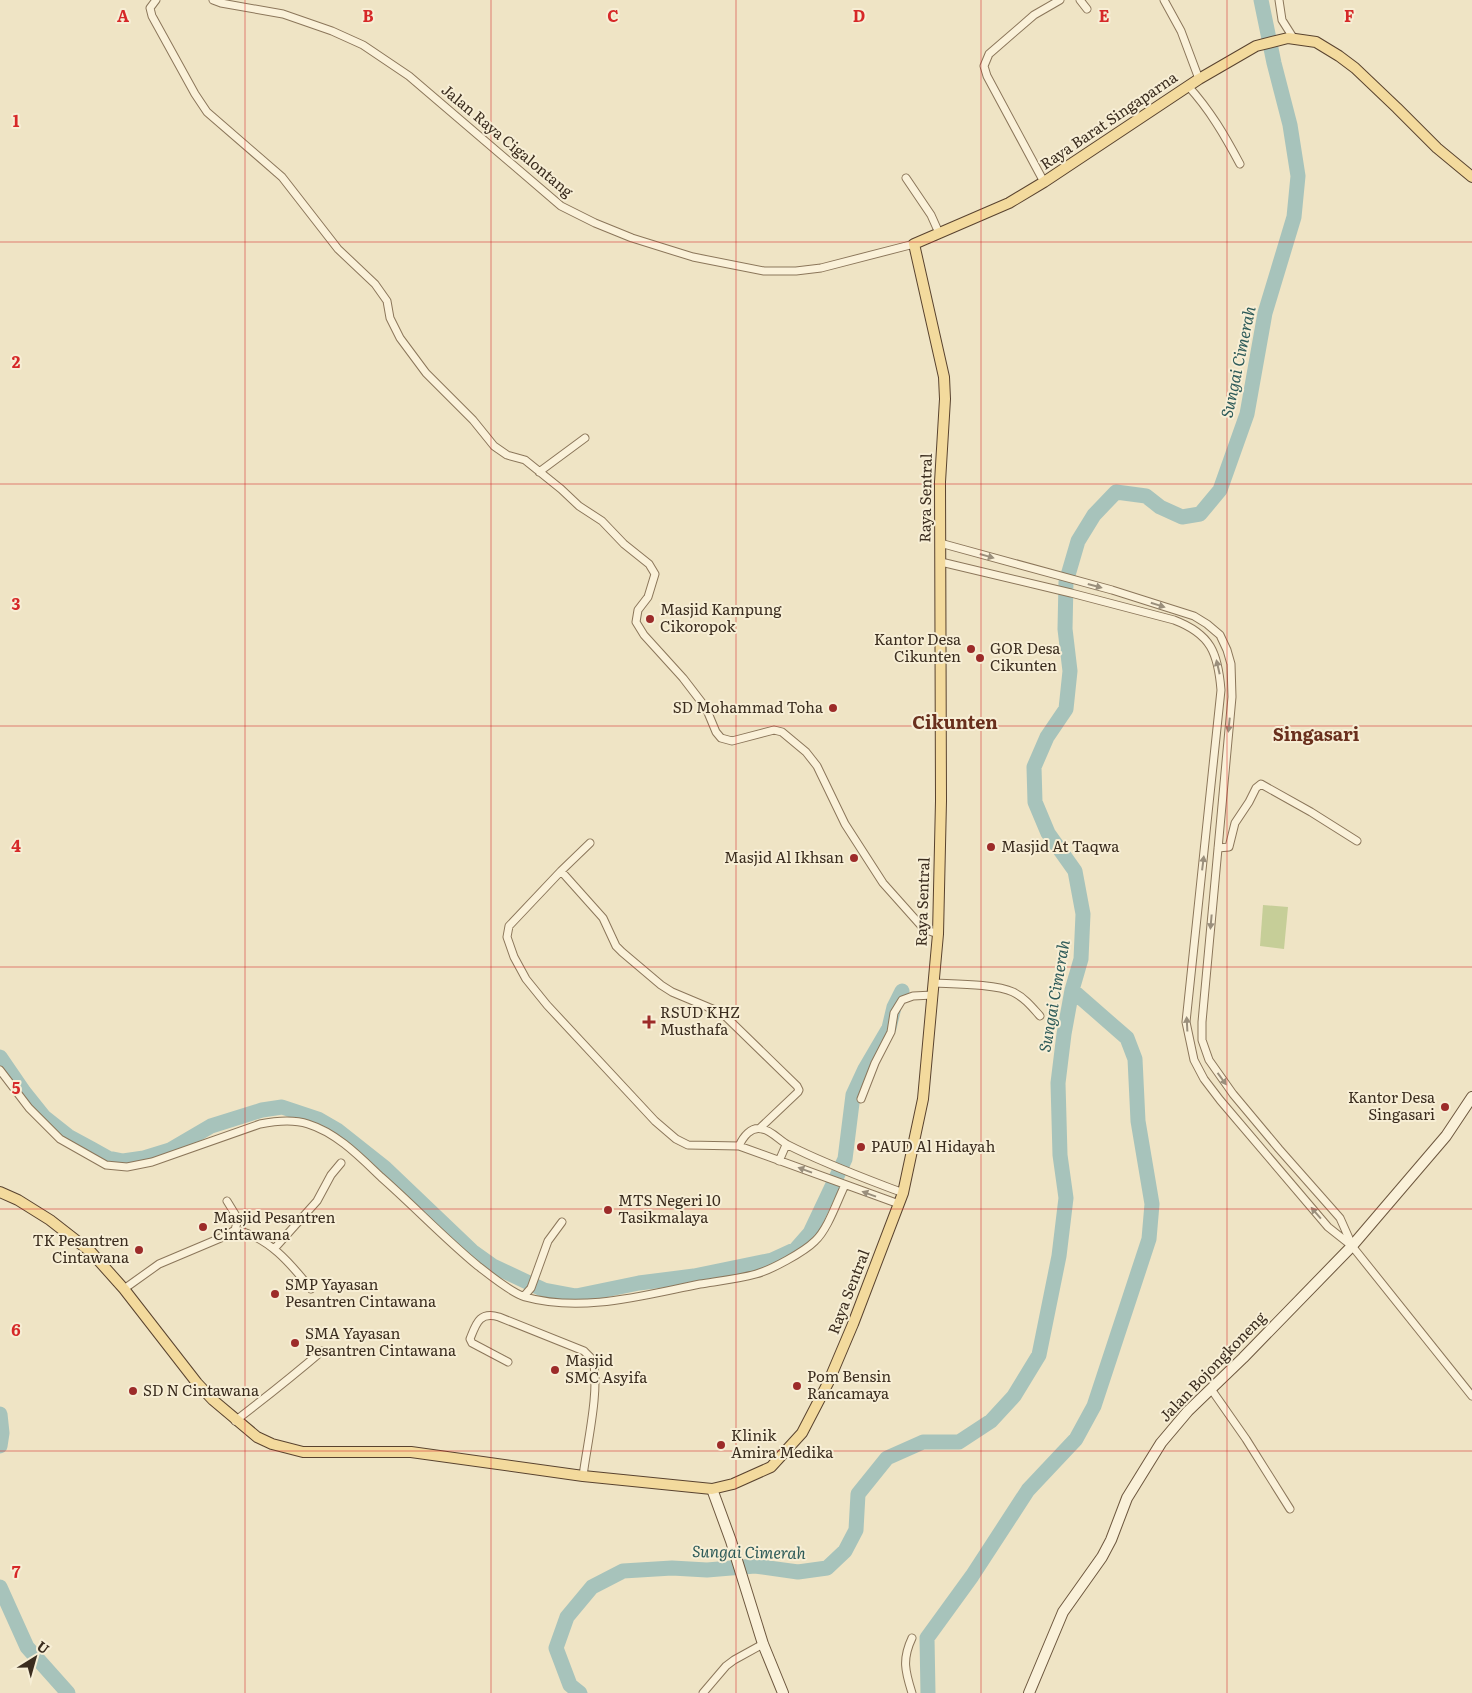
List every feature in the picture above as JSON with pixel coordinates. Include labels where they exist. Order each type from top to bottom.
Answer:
[{"type":"main road","name":"Raya Barat Singaparna","points":[[914,244],[1009,203],[1044,182],[1188,86],[1256,46],[1291,39],[1307,40],[1323,45],[1355,68],[1437,148],[1471,174]]},
{"type":"main road","name":"Raya Sentral","points":[[0,1192],[34,1209],[70,1233],[91,1252],[124,1289],[197,1383],[235,1421],[257,1437],[272,1444],[303,1452],[411,1452],[583,1476],[712,1488],[734,1484],[771,1467],[802,1433],[821,1398],[847,1339],[903,1193],[923,1099],[938,934],[941,801],[940,482],[945,399],[944,377],[914,244]]},
{"type":"main road","name":"Jalan Bojongkoneng","points":[[1029,1693],[1053,1631],[1063,1612],[1102,1557],[1111,1540],[1127,1498],[1161,1443],[1178,1422],[1352,1246],[1446,1136],[1472,1098]]},
{"type":"main road","points":[[712,1488],[732,1542],[763,1644],[782,1693]]},
{"type":"street","points":[[156,0],[150,8],[152,16],[207,112],[282,177],[338,249],[374,284],[387,302],[390,318],[400,338],[426,373],[473,420],[494,446],[507,455],[525,460],[579,506],[602,521],[620,541],[651,567],[655,574],[648,597],[638,610],[636,622],[644,635],[706,708],[716,732],[721,738],[732,741],[774,730],[782,732],[806,752],[817,766],[845,824],[883,883],[924,930],[938,934]]},
{"type":"street","name":"Jalan Raya Cigalontang","points":[[213,0],[283,14],[363,44],[409,76],[561,206],[595,223],[632,238],[693,257],[764,271],[796,271],[821,268],[914,244]]},
{"type":"street","points":[[1044,182],[987,76],[984,66],[989,54],[1034,15],[1060,0]]},
{"type":"street","points":[[1080,0],[1087,9]]},
{"type":"street","points":[[1164,0],[1181,31],[1199,80]]},
{"type":"street","points":[[1279,0],[1282,20],[1291,39]]},
{"type":"street","points":[[1188,86],[1205,105],[1227,138],[1240,164]]},
{"type":"street","points":[[906,178],[931,215],[938,233]]},
{"type":"street","points":[[539,472],[585,438]]},
{"type":"street","points":[[940,543],[1112,590],[1194,616],[1220,635],[1231,664],[1232,697],[1202,1022],[1202,1040],[1209,1060],[1233,1094],[1340,1218],[1352,1246]]},
{"type":"street","points":[[941,562],[1071,593],[1188,625],[1211,647],[1219,665],[1221,690],[1186,1022],[1194,1060],[1204,1079],[1220,1100],[1328,1227],[1352,1246],[1472,1396]]},
{"type":"street","points":[[1071,593],[1074,581]]},
{"type":"street","points":[[1216,742],[1227,744]]},
{"type":"street","points":[[1218,848],[1229,847],[1235,823],[1256,788],[1261,784],[1357,841]]},
{"type":"street","points":[[590,843],[509,926],[507,937],[514,957],[526,978],[547,1005],[655,1121],[676,1139],[688,1145],[739,1146],[899,1204]]},
{"type":"street","points":[[561,871],[604,918],[616,946],[622,952],[649,976],[672,992],[722,1013],[797,1086],[798,1092],[760,1128],[750,1131],[743,1138],[739,1146]]},
{"type":"street","points":[[1200,888],[1214,891]]},
{"type":"street","points":[[934,983],[1001,988],[1012,992],[1027,1002],[1040,1016]]},
{"type":"street","points":[[860,1099],[875,1063],[891,1032],[894,1013],[902,1000],[913,996],[933,995]]},
{"type":"street","points":[[0,1070],[29,1108],[60,1139],[106,1165],[127,1167],[152,1162],[260,1124],[274,1121],[308,1124],[335,1137],[357,1154],[462,1253],[494,1278],[524,1296],[549,1302],[573,1304],[630,1298],[757,1274],[801,1252],[816,1241],[822,1232],[842,1184]]},
{"type":"street","points":[[760,1128],[766,1130],[786,1145],[847,1172],[903,1193]]},
{"type":"street","points":[[779,1161],[786,1145]]},
{"type":"street","points":[[1268,1158],[1279,1149]]},
{"type":"street","points":[[274,1249],[316,1201],[331,1175],[342,1163]]},
{"type":"street","points":[[124,1289],[159,1264],[235,1230],[238,1219],[227,1201]]},
{"type":"street","points":[[524,1296],[531,1288],[548,1241],[562,1222]]},
{"type":"street","points":[[235,1230],[256,1236],[274,1249],[293,1267],[311,1289]]},
{"type":"street","points":[[508,1362],[472,1343],[470,1339],[475,1326],[485,1315],[490,1314],[499,1317],[584,1351],[593,1360],[595,1380],[583,1476]]},
{"type":"street","points":[[235,1421],[322,1351]]},
{"type":"street","points":[[1211,1389],[1246,1439],[1290,1509]]},
{"type":"street","points":[[912,1638],[906,1651],[906,1665],[912,1693]]},
{"type":"street","points":[[703,1693],[726,1666],[748,1651],[763,1644]]},
{"type":"green space","points":[[1263,905],[1288,907],[1284,949],[1260,946]]},
{"type":"waterway","name":"Sungai Cimerah","points":[[580,1693],[570,1685],[556,1648],[567,1617],[592,1587],[623,1571],[672,1568],[707,1570],[755,1566],[798,1572],[827,1568],[845,1551],[856,1530],[858,1494],[887,1458],[923,1442],[959,1442],[991,1421],[1014,1396],[1039,1355],[1059,1256],[1066,1198],[1060,1155],[1058,1083],[1072,990],[1081,959],[1083,914],[1075,871],[1048,833],[1035,802],[1034,767],[1047,737],[1066,709],[1070,671],[1065,629],[1066,582],[1078,541],[1094,515],[1116,492],[1146,496],[1160,507],[1182,517],[1200,514],[1220,490],[1247,414],[1265,313],[1294,217],[1298,176],[1290,125],[1274,63],[1261,0]]},
{"type":"waterway","points":[[928,1693],[927,1638],[972,1576],[1028,1490],[1076,1439],[1094,1406],[1149,1239],[1152,1204],[1138,1121],[1135,1059],[1127,1038],[1072,990]]},
{"type":"waterway","points":[[0,1057],[44,1117],[68,1136],[108,1158],[123,1161],[144,1158],[170,1150],[211,1126],[262,1110],[282,1107],[318,1119],[337,1130],[385,1168],[472,1251],[493,1266],[544,1290],[576,1296],[639,1283],[694,1276],[772,1260],[796,1249],[810,1233],[845,1159],[853,1095],[865,1069],[889,1028],[894,1007],[902,991]]},
{"type":"waterway","points":[[0,1414],[2,1433],[0,1446]]},
{"type":"waterway","points":[[0,1587],[27,1647],[68,1693]]},
{"type":"place","name":"Masjid Kampung Cikoropok","points":[[650,619]]},
{"type":"place","name":"Kantor Desa Cikunten","points":[[971,649]]},
{"type":"place","name":"GOR Desa Cikunten","points":[[980,658]]},
{"type":"place","name":"SD Mohammad Toha","points":[[833,708]]},
{"type":"place","name":"Masjid At Taqwa","points":[[991,847]]},
{"type":"place","name":"Masjid Al Ikhsan","points":[[854,858]]},
{"type":"place","name":"RSUD KHZ Musthafa","points":[[649,1022]]},
{"type":"place","name":"Kantor Desa Singasari","points":[[1445,1107]]},
{"type":"place","name":"PAUD Al Hidayah","points":[[861,1147]]},
{"type":"place","name":"MTS Negeri 10 Tasikmalaya","points":[[608,1210]]},
{"type":"place","name":"Masjid Pesantren Cintawana","points":[[203,1227]]},
{"type":"place","name":"TK Pesantren Cintawana","points":[[139,1250]]},
{"type":"place","name":"SMP Yayasan Pesantren Cintawana","points":[[275,1294]]},
{"type":"place","name":"SMA Yayasan Pesantren Cintawana","points":[[295,1343]]},
{"type":"place","name":"Masjid SMC Asyifa","points":[[555,1370]]},
{"type":"place","name":"Pom Bensin Rancamaya","points":[[797,1386]]},
{"type":"place","name":"SD N Cintawana","points":[[133,1391]]},
{"type":"place","name":"Klinik Amira Medika","points":[[721,1445]]},
{"type":"district","name":"Cikunten","points":[[955,723]]},
{"type":"district","name":"Singasari","points":[[1316,735]]}]
